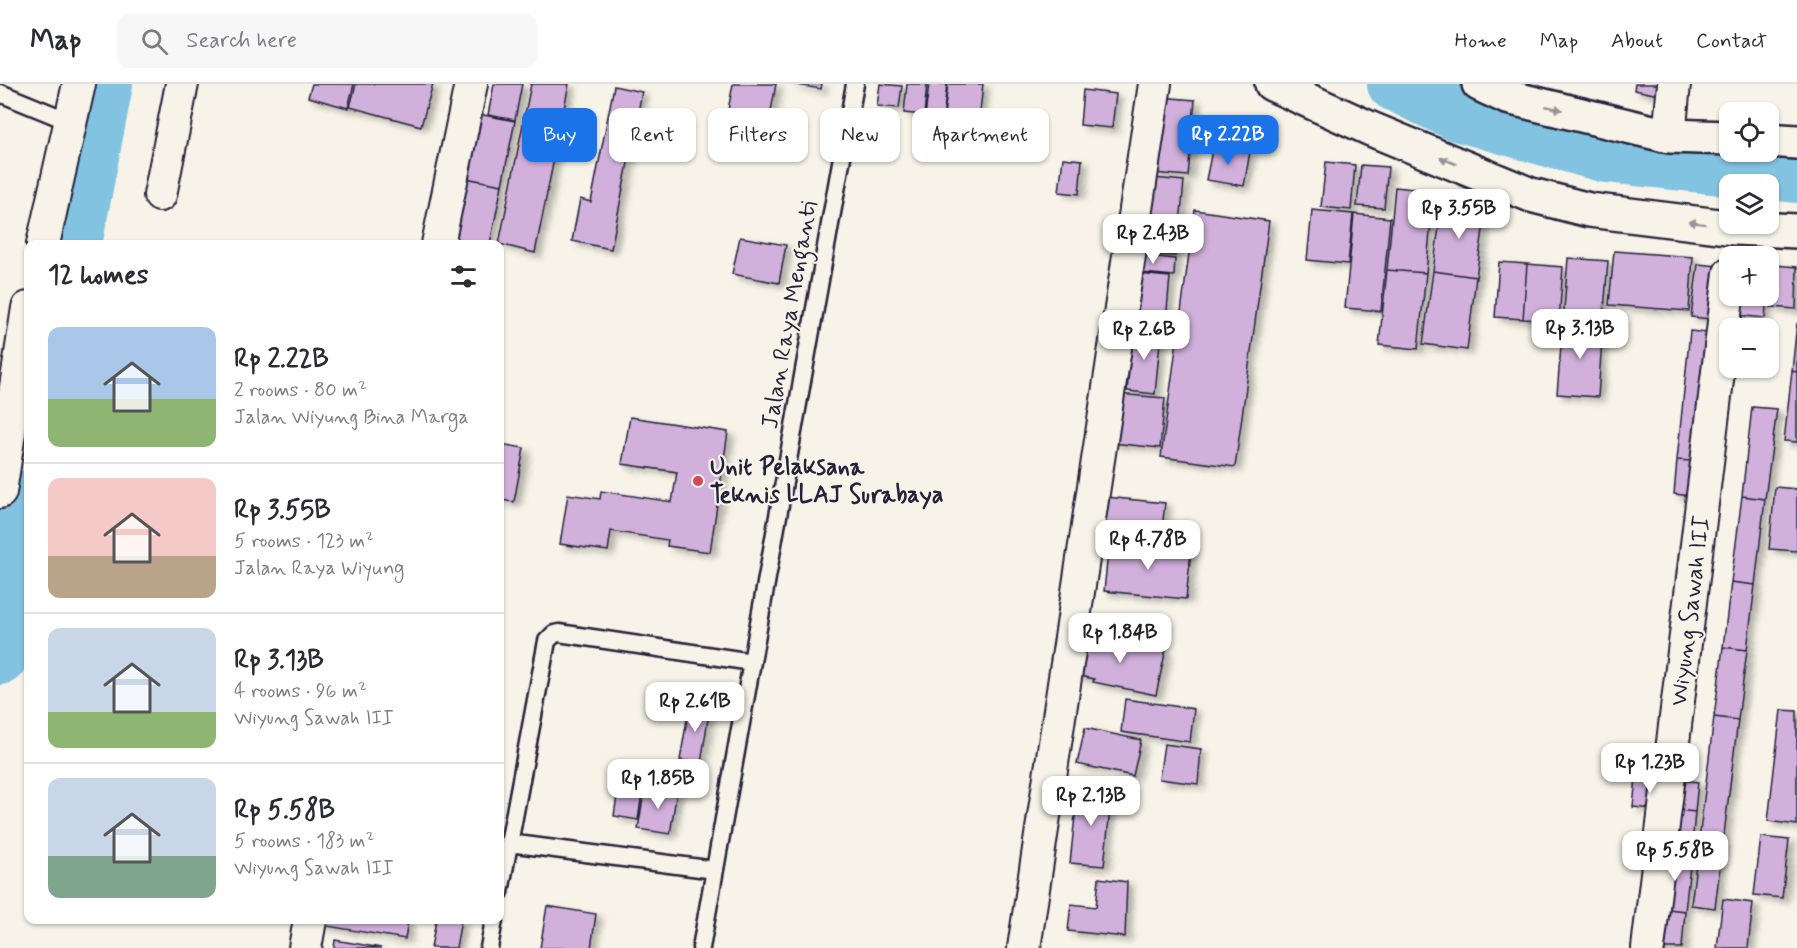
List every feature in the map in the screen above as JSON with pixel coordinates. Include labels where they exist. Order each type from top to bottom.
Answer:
[{"type":"main road","points":[[1272,84],[1371,129],[1531,195],[1733,242],[1797,231]]},
{"type":"main road","points":[[1479,84],[1507,97],[1669,136],[1719,138]]},
{"type":"main road","points":[[1779,141],[1797,142]]},
{"type":"street","points":[[44,240],[79,84]]},
{"type":"street","points":[[160,195],[182,84]]},
{"type":"street","points":[[439,240],[471,84]]},
{"type":"street","points":[[1024,948],[1155,84]]},
{"type":"street","points":[[1669,136],[1674,84]]},
{"type":"street","name":"Wiyung Sawah III","points":[[1648,948],[1726,306]]},
{"type":"street","points":[[0,492],[24,334]]},
{"type":"street","points":[[305,948],[309,924]]},
{"type":"lane","name":"Jalan Raya Menganti","points":[[701,948],[855,84]]},
{"type":"lane","points":[[0,93],[71,122]]},
{"type":"lane","points":[[504,870],[547,641],[550,636],[559,633],[752,662]]},
{"type":"lane","points":[[509,843],[715,870]]},
{"type":"lane","points":[[489,948],[493,924]]},
{"type":"building","points":[[312,84],[354,84],[348,108],[308,97]]},
{"type":"building","points":[[356,84],[433,84],[421,126],[350,107]]},
{"type":"building","points":[[494,84],[522,84],[515,120],[488,115]]},
{"type":"building","points":[[531,84],[569,84],[564,108],[526,108]]},
{"type":"building","points":[[733,84],[776,84],[772,108],[728,108]]},
{"type":"building","points":[[791,84],[822,84],[821,89]]},
{"type":"building","points":[[880,84],[902,86],[899,108],[877,106]]},
{"type":"building","points":[[907,84],[927,84],[925,108],[912,108],[912,114],[904,113]]},
{"type":"building","points":[[929,84],[947,84],[944,108],[926,108]]},
{"type":"building","points":[[948,84],[983,84],[980,108],[945,108]]},
{"type":"building","points":[[1635,84],[1661,84],[1659,95],[1634,90]]},
{"type":"building","points":[[614,86],[642,92],[639,108],[610,108]]},
{"type":"building","points":[[1083,90],[1116,94],[1112,128],[1080,125]]},
{"type":"building","points":[[1160,97],[1195,100],[1188,176],[1153,173]]},
{"type":"building","points":[[609,111],[609,162],[628,162],[611,249],[572,241],[580,199],[591,202]]},
{"type":"building","points":[[473,113],[515,121],[502,185],[461,177]]},
{"type":"building","points":[[1229,117],[1261,124],[1256,145],[1225,138]]},
{"type":"building","points":[[522,129],[522,162],[553,162],[535,253],[504,245],[504,240],[500,240]]},
{"type":"building","points":[[1213,145],[1250,152],[1244,186],[1206,180]]},
{"type":"building","points":[[1063,158],[1082,160],[1079,194],[1059,192]]},
{"type":"building","points":[[1326,162],[1355,165],[1351,210],[1321,207]]},
{"type":"building","points":[[1361,165],[1388,167],[1384,208],[1357,206]]},
{"type":"building","points":[[460,177],[502,185],[491,240],[448,240]]},
{"type":"building","points":[[1143,177],[1184,181],[1179,235],[1138,231]]},
{"type":"building","points":[[1395,187],[1434,191],[1426,273],[1387,270]]},
{"type":"building","points":[[1442,204],[1486,210],[1476,277],[1433,271]]},
{"type":"building","points":[[1195,210],[1269,221],[1235,467],[1161,457]]},
{"type":"building","points":[[1312,210],[1353,214],[1348,264],[1307,260]]},
{"type":"building","points":[[1354,214],[1390,218],[1381,311],[1345,308]]},
{"type":"building","points":[[1136,235],[1177,239],[1175,256],[1135,253]]},
{"type":"building","points":[[740,237],[786,245],[779,283],[732,274]]},
{"type":"building","points":[[1614,251],[1693,257],[1689,311],[1609,305]]},
{"type":"building","points":[[1133,254],[1175,259],[1174,276],[1132,272]]},
{"type":"building","points":[[1568,258],[1608,261],[1603,325],[1563,322]]},
{"type":"building","points":[[1499,262],[1527,264],[1523,319],[1495,317]]},
{"type":"building","points":[[1527,264],[1563,267],[1559,321],[1523,319]]},
{"type":"building","points":[[1698,264],[1719,266],[1719,306],[1723,306],[1721,318],[1719,320],[1691,317]]},
{"type":"building","points":[[1779,265],[1797,267],[1796,309],[1771,307],[1779,306]]},
{"type":"building","points":[[1387,270],[1426,273],[1418,349],[1379,345]]},
{"type":"building","points":[[1433,271],[1476,277],[1467,350],[1423,344]]},
{"type":"building","points":[[1138,274],[1170,277],[1165,331],[1133,328]]},
{"type":"building","points":[[1737,306],[1766,306],[1765,318],[1736,315]]},
{"type":"building","points":[[1563,322],[1603,325],[1598,397],[1557,394]]},
{"type":"building","points":[[1797,323],[1797,372],[1792,371]]},
{"type":"building","points":[[1133,329],[1161,331],[1155,394],[1127,391]]},
{"type":"building","points":[[1690,331],[1718,334],[1705,462],[1677,460]]},
{"type":"building","points":[[1792,371],[1797,372],[1797,442],[1784,441]]},
{"type":"building","points":[[1117,394],[1165,398],[1160,448],[1112,443]]},
{"type":"building","points":[[1752,407],[1777,409],[1765,499],[1742,496]]},
{"type":"building","name":"Unit Pelaksana Teknis LLAJ Surabaya","points":[[630,417],[728,432],[710,552],[667,546],[668,540],[611,531],[608,551],[560,544],[568,494],[600,499],[601,491],[672,502],[677,472],[622,464]]},
{"type":"building","points":[[504,445],[524,448],[514,502],[504,501]]},
{"type":"building","points":[[1677,460],[1705,462],[1701,497],[1674,494]]},
{"type":"building","points":[[1775,487],[1797,489],[1797,551],[1769,549]]},
{"type":"building","points":[[1742,496],[1765,499],[1755,585],[1731,582]]},
{"type":"building","points":[[1106,497],[1165,503],[1161,537],[1103,531]]},
{"type":"building","points":[[1109,543],[1191,551],[1186,599],[1104,591]]},
{"type":"building","points":[[1731,582],[1755,585],[1747,650],[1723,647]]},
{"type":"building","points":[[1103,636],[1166,649],[1156,695],[1093,682],[1094,679],[1070,674],[1077,642],[1101,647]]},
{"type":"building","points":[[1723,647],[1747,650],[1738,720],[1714,717]]},
{"type":"building","points":[[1125,699],[1194,709],[1190,742],[1121,732]]},
{"type":"building","points":[[690,702],[710,706],[701,763],[680,760]]},
{"type":"building","points":[[1781,710],[1797,711],[1797,825],[1768,821]]},
{"type":"building","points":[[1714,717],[1738,720],[1715,908],[1691,905]]},
{"type":"building","points":[[1085,728],[1141,740],[1133,776],[1077,764]]},
{"type":"building","points":[[1164,744],[1201,749],[1198,784],[1159,779]]},
{"type":"building","points":[[1636,777],[1667,780],[1664,810],[1633,807]]},
{"type":"building","points":[[1671,779],[1698,782],[1695,812],[1669,809]]},
{"type":"building","points":[[619,782],[643,786],[638,820],[614,816]]},
{"type":"building","points":[[645,786],[677,791],[670,834],[638,829]]},
{"type":"building","points":[[1078,787],[1112,790],[1104,866],[1070,863]]},
{"type":"building","points":[[1669,809],[1695,812],[1691,857],[1664,854]]},
{"type":"building","points":[[1761,837],[1789,840],[1782,898],[1754,895]]},
{"type":"building","points":[[1664,854],[1691,857],[1685,911],[1659,908]]},
{"type":"building","points":[[1099,878],[1127,882],[1125,937],[1068,931],[1071,904],[1096,907]]},
{"type":"building","points":[[1723,899],[1753,903],[1748,948],[1717,948]]},
{"type":"building","points":[[547,906],[596,914],[591,948],[540,948]]},
{"type":"building","points":[[1659,908],[1685,911],[1682,948],[1655,948]]},
{"type":"building","points":[[321,924],[407,924],[405,939]]},
{"type":"building","points":[[435,924],[460,924],[456,948],[431,948]]},
{"type":"building","points":[[335,940],[381,948],[334,948]]},
{"type":"waterway","points":[[76,240],[106,84]]},
{"type":"waterway","points":[[1394,84],[1457,114],[1606,156],[1797,176]]},
{"type":"waterway","points":[[0,658],[24,520]]},
{"type":"place","name":"Unit Pelaksana Teknis LLAJ Surabaya","points":[[698,481]]}]
